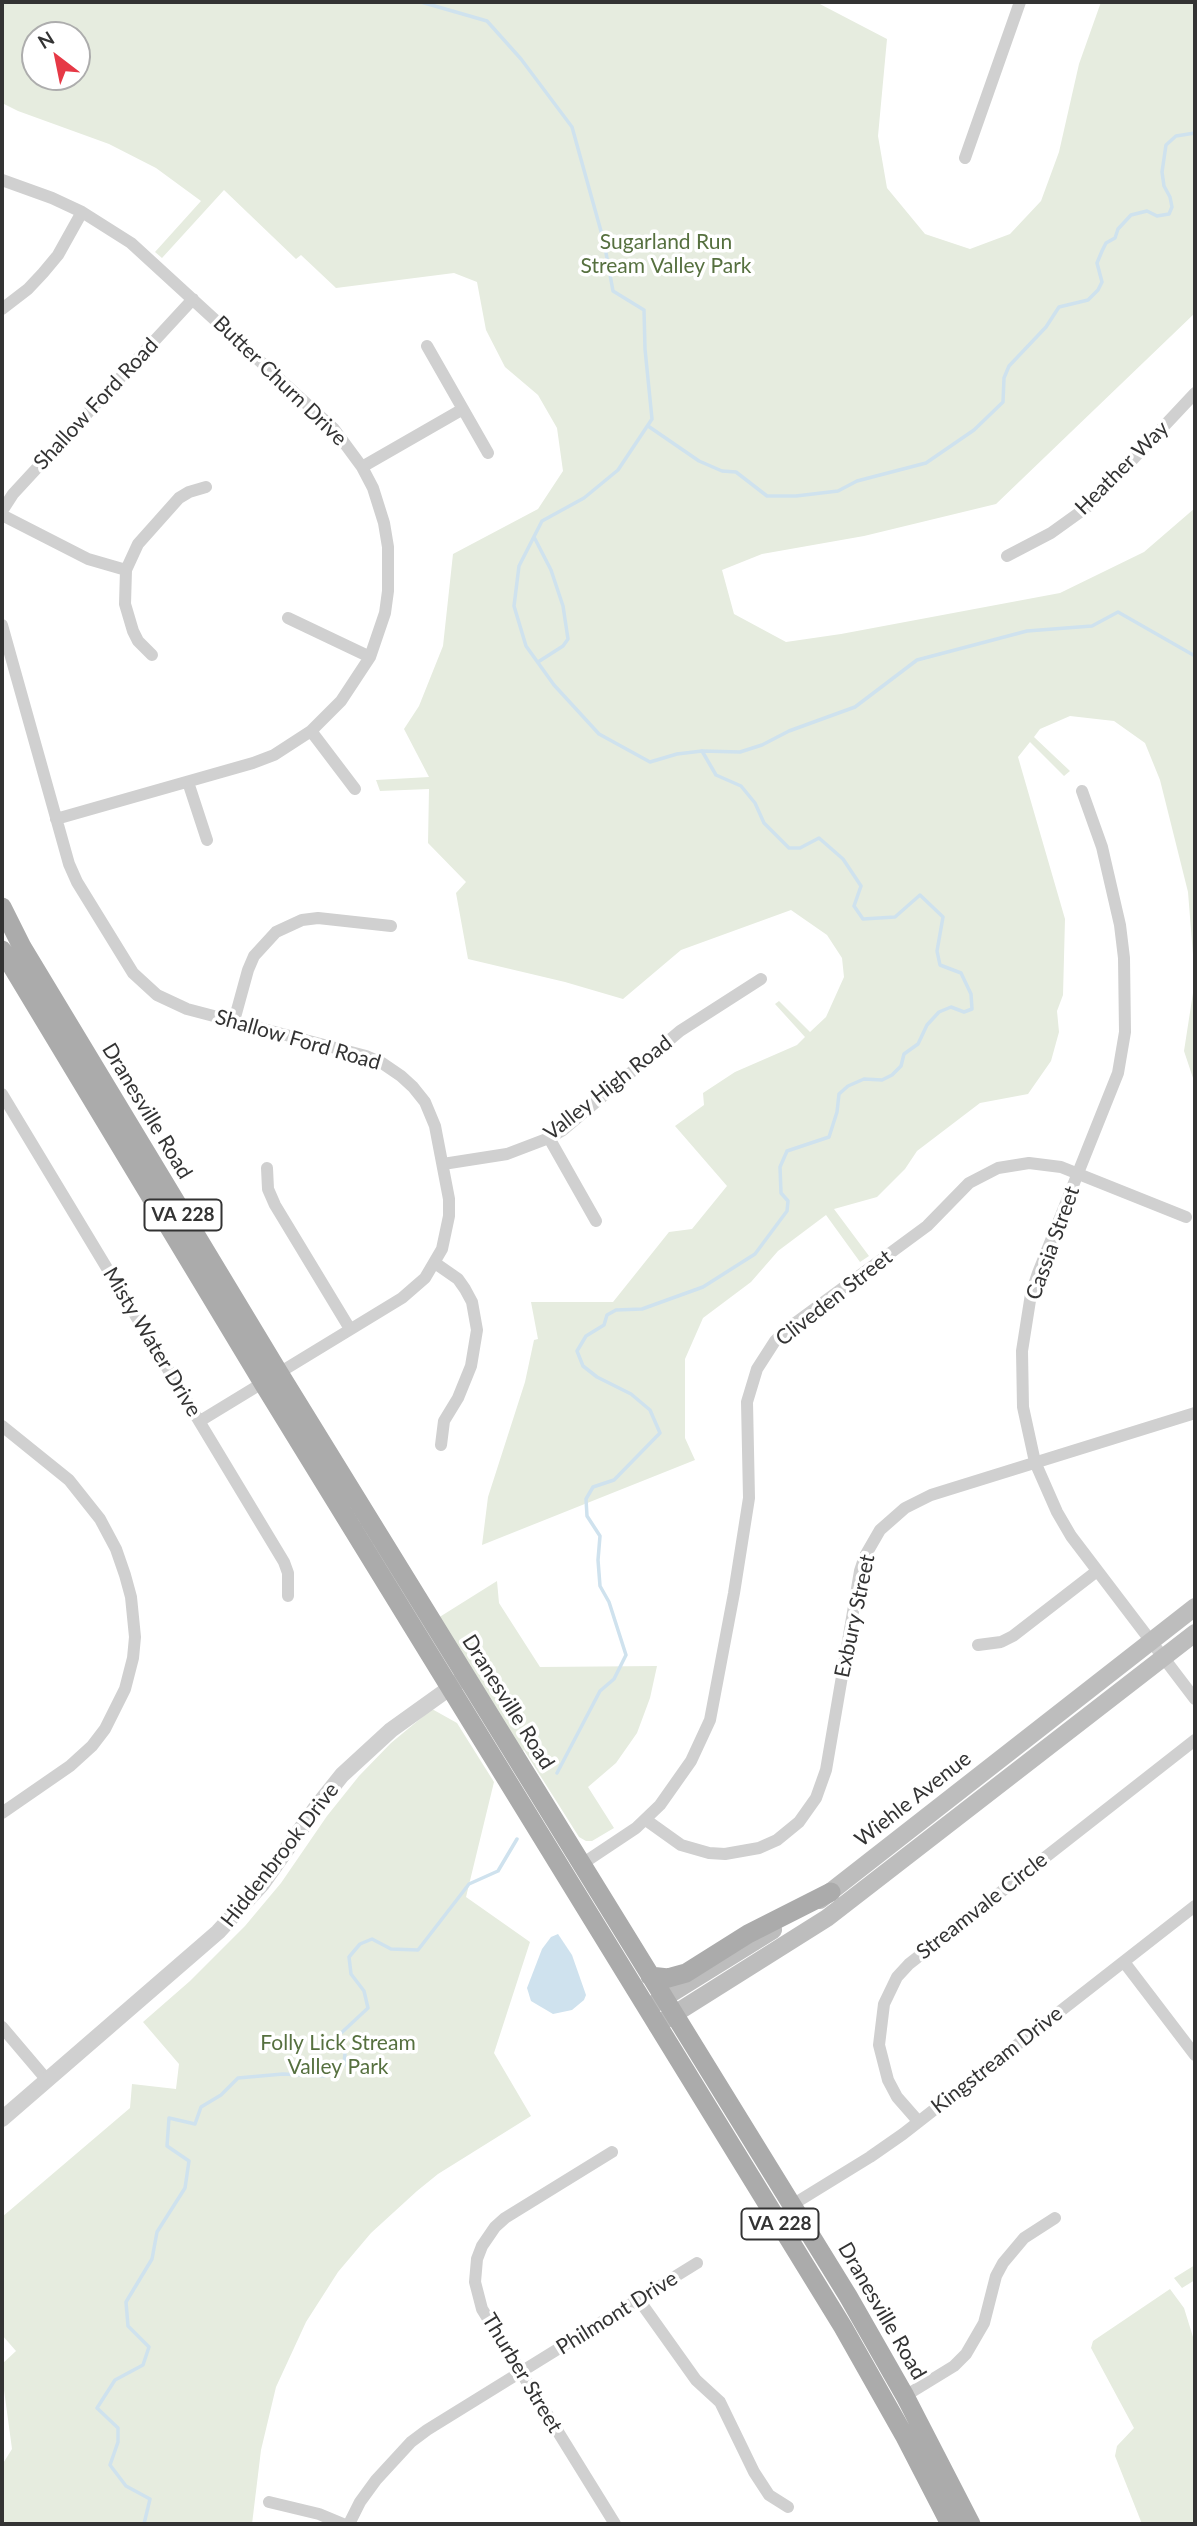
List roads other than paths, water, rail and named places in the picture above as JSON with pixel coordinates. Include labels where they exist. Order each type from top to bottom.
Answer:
[{"type":"main road","name":"Dranesville Road","points":[[2,907],[22,947],[271,1378]]},
{"type":"main road","name":"Dranesville Road","points":[[2,950],[271,1378],[660,2011],[868,2369],[950,2524]]},
{"type":"main road","name":"Wiehle Avenue","points":[[660,2011],[831,1892],[1195,1607]]},
{"type":"main road","name":"Wiehle Avenue","points":[[660,2011],[827,1918],[1195,1633]]},
{"type":"main road","name":"Dranesville Road","points":[[458,1682],[582,1864],[650,1976],[660,2011],[792,2205],[905,2396],[971,2524]]},
{"type":"main road","points":[[650,1976],[668,1978],[686,1973],[748,1934],[831,1892]]},
{"type":"street","points":[[965,158],[1020,2]]},
{"type":"street","name":"Butter Churn Drive","points":[[2,180],[82,212],[131,243],[334,429],[362,467],[381,510],[390,569],[385,613],[370,657],[341,701],[310,731],[284,749],[253,763],[56,819]]},
{"type":"street","points":[[2,309],[28,289],[43,273],[58,254],[82,212]]},
{"type":"street","name":"Shallow Ford Road","points":[[2,513],[13,494],[193,299]]},
{"type":"street","points":[[427,346],[488,453]]},
{"type":"street","name":"Heather Way","points":[[1007,556],[1051,533],[1090,505],[1195,393]]},
{"type":"street","points":[[362,467],[463,409]]},
{"type":"street","points":[[152,655],[138,641],[133,631],[125,604],[126,570],[138,544],[171,507],[189,492],[206,487]]},
{"type":"street","points":[[2,513],[88,559],[126,570]]},
{"type":"street","points":[[288,618],[370,657]]},
{"type":"street","name":"Shallow Ford Road","points":[[2,625],[69,864],[77,882],[133,973],[157,995],[171,1003],[366,1056],[392,1069],[413,1087],[425,1102],[435,1126],[449,1216],[447,1233],[435,1264],[417,1286],[402,1298],[200,1421]]},
{"type":"street","points":[[310,731],[355,789]]},
{"type":"street","points":[[188,782],[206,840]]},
{"type":"street","name":"Cassia Street","points":[[1082,791],[1102,847],[1120,925],[1124,958],[1125,1032],[1118,1073],[1038,1273],[1026,1322],[1021,1378],[1026,1421],[1035,1462],[1057,1512],[1097,1571],[1195,1699]]},
{"type":"street","points":[[234,1021],[254,956],[276,932],[302,920],[318,918],[391,926]]},
{"type":"street","name":"Valley High Road","points":[[443,1164],[507,1154],[563,1130],[680,1031],[761,979]]},
{"type":"street","name":"Misty Water Drive","points":[[2,1094],[284,1562],[289,1585],[288,1596]]},
{"type":"street","points":[[549,1138],[596,1221]]},
{"type":"street","name":"Cliveden Street","points":[[582,1864],[646,1819],[679,1782],[710,1720],[748,1498],[747,1402],[750,1386],[765,1354],[787,1329],[927,1226],[957,1193],[983,1174],[998,1168],[1029,1163],[1061,1167],[1185,1217]]},
{"type":"street","points":[[267,1168],[268,1189],[275,1205],[350,1329]]},
{"type":"street","points":[[435,1264],[458,1279],[465,1289],[472,1302],[477,1330],[471,1366],[458,1398],[444,1421],[440,1445]]},
{"type":"street","name":"Exbury Street","points":[[646,1819],[681,1845],[709,1853],[725,1854],[750,1850],[776,1840],[790,1830],[810,1808],[823,1782],[860,1571],[872,1542],[891,1518],[918,1500],[1195,1413]]},
{"type":"street","points":[[2,1426],[69,1480],[100,1518],[116,1549],[125,1575],[131,1597],[135,1637],[125,1689],[105,1728],[76,1761],[2,1813]]},
{"type":"street","points":[[978,1645],[1001,1642],[1013,1636],[1097,1571]]},
{"type":"street","name":"Hiddenbrook Drive","points":[[2,2119],[218,1932],[262,1884],[342,1775],[391,1730],[458,1682]]},
{"type":"street","name":"Streamvale Circle","points":[[918,2121],[897,2097],[888,2080],[879,2045],[884,2004],[898,1977],[909,1964],[1195,1740]]},
{"type":"street","name":"Kingstream Drive","points":[[792,2205],[870,2157],[1195,1906]]},
{"type":"street","points":[[1124,1962],[1195,2054]]},
{"type":"street","points":[[2,2027],[47,2080]]},
{"type":"street","name":"Thurber Street","points":[[612,2152],[505,2218],[482,2246],[475,2273],[477,2296],[482,2309],[615,2524]]},
{"type":"street","points":[[905,2396],[954,2367],[966,2354],[984,2323],[996,2276],[1003,2263],[1024,2238],[1055,2218]]},
{"type":"street","name":"Philmont Drive","points":[[349,2524],[360,2502],[376,2480],[411,2442],[697,2263]]},
{"type":"street","points":[[639,2300],[696,2381],[720,2402],[754,2472],[769,2495],[788,2507]]},
{"type":"street","points":[[269,2502],[319,2514],[344,2524]]},
{"type":"water","points":[[558,1934],[572,1955],[586,1995],[572,2010],[553,2014],[531,2001],[527,1988],[542,1949],[551,1937]]},
{"type":"waterway","points":[[421,2],[487,21],[521,59],[572,127],[604,242],[613,291],[644,310],[652,419],[618,470],[584,498],[542,521],[519,566],[514,606],[526,646],[554,685],[599,734],[650,762],[677,754],[702,751],[740,752],[855,707],[917,660],[1027,631],[1092,626],[1118,612],[1195,656]]},
{"type":"waterway","points":[[1195,57],[1195,63]]},
{"type":"waterway","points":[[648,426],[699,461],[722,471],[736,472],[767,496],[838,491],[857,481],[926,463],[974,430],[1003,402],[1004,378],[1009,366],[1046,327],[1059,307],[1088,300],[1098,290],[1102,282],[1097,263],[1102,251],[1131,215],[1147,211],[1157,216],[1169,214],[1172,207],[1162,172],[1166,145],[1176,136],[1195,133]]},
{"type":"waterway","points":[[534,537],[551,570],[563,606],[568,639],[563,646],[538,662]]},
{"type":"waterway","points":[[557,1773],[600,1691],[614,1679],[626,1655],[609,1602],[600,1586],[600,1536],[587,1516],[586,1499],[593,1487],[614,1480],[660,1433],[650,1410],[631,1394],[597,1377],[583,1366],[577,1351],[586,1336],[604,1325],[607,1315],[616,1310],[642,1309],[703,1287],[755,1254],[787,1211],[788,1201],[781,1193],[780,1167],[787,1151],[829,1137],[837,1112],[839,1094],[848,1086],[864,1079],[882,1080],[892,1075],[901,1066],[904,1054],[918,1044],[927,1025],[939,1012],[951,1007],[964,1012],[972,1009],[971,994],[961,973],[940,965],[937,951],[943,917],[920,895],[895,917],[863,919],[854,906],[861,886],[843,859],[819,838],[800,848],[789,848],[764,823],[755,803],[741,786],[716,775],[702,751]]},
{"type":"waterway","points":[[144,2524],[150,2499],[126,2486],[110,2465],[118,2442],[118,2428],[97,2408],[115,2380],[143,2365],[149,2347],[128,2326],[126,2302],[152,2259],[157,2232],[185,2188],[189,2161],[167,2146],[169,2118],[195,2124],[201,2107],[221,2095],[238,2078],[283,2074],[325,2076],[344,2065],[345,2053],[337,2043],[339,2035],[368,2008],[364,1991],[351,1974],[349,1957],[360,1944],[372,1939],[391,1949],[418,1950],[469,1884],[498,1871],[517,1839]]},
{"type":"park label","name":"Sugarland Run Stream Valley Park","points":[[666,254]]},
{"type":"park label","name":"Folly Lick Stream Valley Park","points":[[338,2055]]}]
